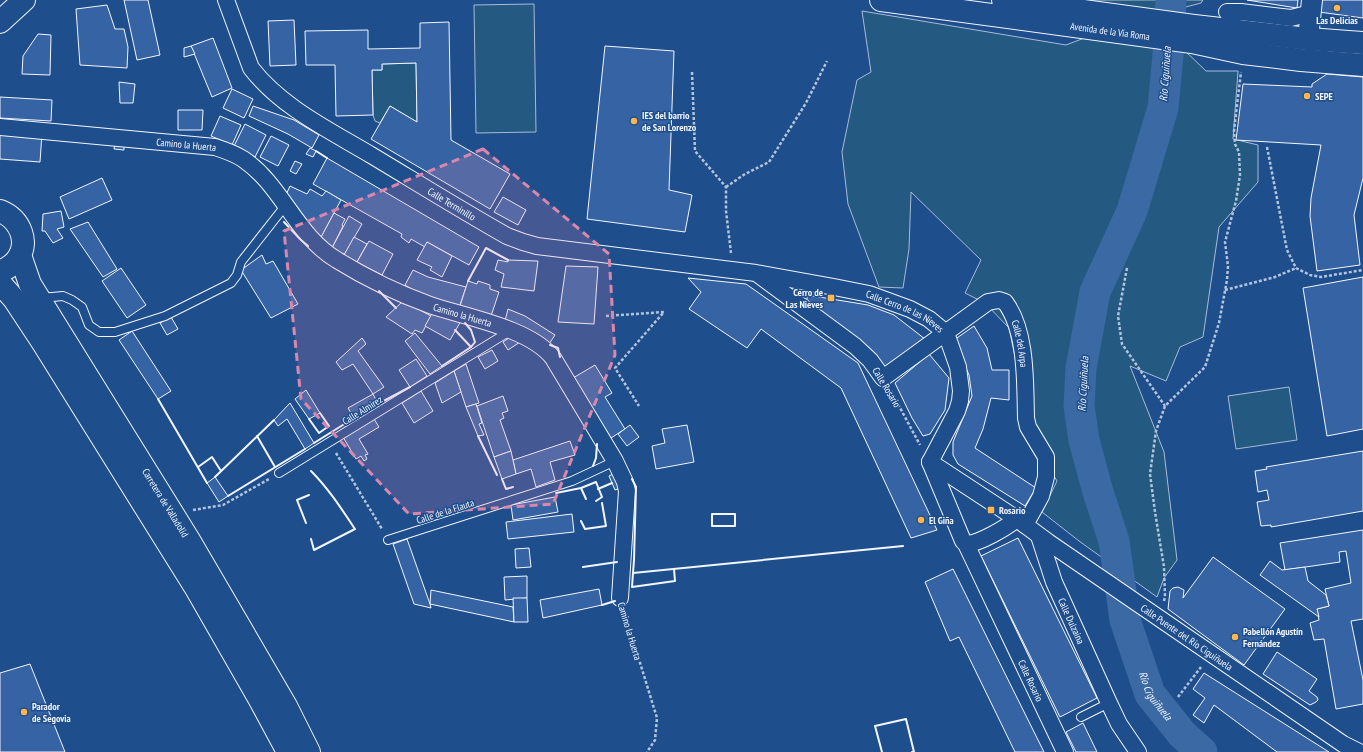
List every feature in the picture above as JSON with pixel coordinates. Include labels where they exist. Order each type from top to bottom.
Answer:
[{"type":"main road","points":[[0,22],[24,0]]},
{"type":"main road","name":"Avenida de la Vía Roma","points":[[881,0],[1080,18],[1193,34],[1224,22],[1242,54],[1363,65]]},
{"type":"main road","name":"Avenida de la Vía Roma","points":[[1003,0],[1080,18]]},
{"type":"main road","points":[[1224,22],[1240,43],[1291,48],[1298,46],[1308,39],[1363,43]]},
{"type":"main road","points":[[1308,39],[1322,52],[1341,64]]},
{"type":"main road","points":[[0,211],[15,219],[23,236],[23,246],[15,262],[0,272]]},
{"type":"main road","name":"Carretera de Valladolid","points":[[20,254],[30,284],[190,540],[286,706],[309,752]]},
{"type":"main road","name":"Carretera de Valladolid","points":[[0,283],[14,299],[43,343],[197,590],[288,752]]},
{"type":"street","name":"Calle Terminillo","points":[[226,0],[251,68],[257,76],[276,93],[308,117],[507,236],[537,246],[756,273]]},
{"type":"street","name":"Avenida de la Vía Roma","points":[[1224,22],[1241,12],[1291,18],[1312,7]]},
{"type":"street","points":[[1308,39],[1312,7]]},
{"type":"street","points":[[1291,18],[1308,39]]},
{"type":"street","name":"Camino la Huerta","points":[[0,126],[215,147],[230,152],[242,158],[266,179],[285,206],[316,244],[336,260],[402,294],[511,330],[543,348],[550,354],[615,461],[626,482],[627,491],[620,598]]},
{"type":"street","name":"Calle Cerro de las Nieves","points":[[756,273],[869,294],[910,309],[929,319],[946,333],[960,378],[960,401],[957,411],[930,462]]},
{"type":"street","name":"Calle Rosario","points":[[756,273],[855,346],[870,360],[883,378]]},
{"type":"street","name":"Calle del Arpa","points":[[883,378],[988,302],[993,300],[1005,302],[1016,321],[1022,345],[1026,418],[1028,427],[1046,457],[1046,477],[1041,496],[1021,522]]},
{"type":"street","points":[[930,462],[1021,522]]},
{"type":"street","name":"Calle Rosario","points":[[930,462],[964,541],[1065,752]]},
{"type":"street","points":[[966,544],[971,544],[1021,522]]},
{"type":"street","name":"Calle Puente del Río Ciguiñuela","points":[[1021,522],[1083,567],[1343,744],[1359,752]]},
{"type":"street","name":"Calle Dulzaina","points":[[1039,536],[1054,582],[1109,703],[1120,724],[1138,752]]},
{"type":"lane","points":[[40,298],[63,296],[72,300],[82,307],[89,325],[99,332],[115,332],[165,316],[231,283],[234,280],[241,262],[285,206]]},
{"type":"lane","name":"Calle Almirez","points":[[279,473],[511,330]]},
{"type":"lane","name":"Calle de la Flauta","points":[[388,540],[572,481],[615,461]]},
{"type":"lane","points":[[1082,717],[1109,703]]},
{"type":"path","points":[[1160,619],[1165,597],[1164,567],[1154,512],[1150,474],[1156,432],[1166,406],[1205,367],[1219,323],[1228,266],[1225,242],[1236,200],[1240,175],[1234,131],[1242,54]]},
{"type":"path","points":[[726,187],[745,174],[768,162],[806,103],[827,61]]},
{"type":"path","points":[[692,72],[695,151],[726,187],[726,211],[733,270]]},
{"type":"path","points":[[1267,147],[1287,250],[1296,268],[1310,275],[1321,277],[1363,270]]},
{"type":"path","points":[[1127,268],[1118,316],[1122,344],[1166,406]]},
{"type":"path","points":[[1225,290],[1275,277],[1296,268]]},
{"type":"path","points":[[606,316],[664,312],[615,368],[639,406]]},
{"type":"path","name":"Calle Rosario","points":[[883,378],[930,462]]},
{"type":"path","points":[[329,442],[388,540]]},
{"type":"path","points":[[189,510],[223,506],[279,473]]},
{"type":"path","name":"Camino la Huerta","points":[[620,598],[657,718],[654,740],[647,752]]},
{"type":"path","points":[[1178,697],[1211,653]]},
{"type":"highlighted area","points":[[483,149],[609,254],[615,355],[553,504],[409,514],[301,399],[284,231]]},
{"type":"shaded area","points":[[1089,0],[1203,0],[1201,3],[1182,8],[1182,48],[1206,71],[1238,71],[1233,139],[1258,145],[1258,182],[1219,227],[1203,337],[1180,347],[1166,381],[1130,366],[1164,452],[1177,560],[1164,578],[1157,597],[1079,541],[1042,512],[1057,481],[1043,458],[1027,414],[1009,328],[985,303],[965,293],[981,260],[911,192],[909,249],[903,288],[879,287],[848,204],[842,152],[857,80],[871,72],[862,11],[1066,45],[1087,37]]},
{"type":"shaded area","points":[[534,4],[536,132],[476,133],[474,5]]},
{"type":"shaded area","points":[[416,63],[417,122],[390,106],[380,123],[375,121],[373,115],[372,70],[382,70],[382,64]]},
{"type":"shaded area","points":[[1289,387],[1297,440],[1236,449],[1228,396]]},
{"type":"building","points":[[124,0],[148,0],[160,55],[137,60]]},
{"type":"building","points":[[1247,0],[1298,0],[1297,8]]},
{"type":"building","points":[[1321,0],[1363,0],[1363,18],[1319,12]]},
{"type":"building","points":[[107,5],[115,29],[124,29],[128,47],[127,68],[80,65],[76,9]]},
{"type":"building","points":[[294,20],[296,65],[270,66],[268,21]]},
{"type":"building","points":[[449,22],[451,140],[510,174],[490,209],[371,139],[390,106],[417,122],[416,63],[382,64],[382,70],[372,70],[373,115],[336,116],[335,65],[306,65],[305,31],[368,30],[368,49],[420,48],[420,23]]},
{"type":"building","points":[[38,34],[51,35],[50,75],[22,74],[23,56]]},
{"type":"building","points":[[213,38],[232,88],[212,97],[191,46]]},
{"type":"building","points":[[191,46],[195,54],[184,57],[184,48]]},
{"type":"building","name":"IES del barrio de San Lorenzo","points":[[605,46],[674,51],[669,190],[692,195],[685,232],[587,219]]},
{"type":"building","points":[[1327,74],[1363,77],[1363,178],[1354,215],[1360,265],[1317,271],[1310,216],[1311,198],[1321,145],[1236,140],[1243,84],[1312,87],[1312,84]]},
{"type":"building","points":[[119,82],[135,84],[133,103],[120,103]]},
{"type":"building","points":[[232,89],[253,99],[244,118],[223,108]]},
{"type":"building","points":[[0,97],[52,100],[51,121],[0,118]]},
{"type":"building","points":[[253,106],[294,120],[319,135],[312,148],[288,134],[249,116]]},
{"type":"building","points":[[178,110],[203,110],[202,130],[178,130]]},
{"type":"building","points":[[220,116],[241,125],[232,145],[211,136]]},
{"type":"building","points":[[245,124],[266,135],[255,157],[234,146]]},
{"type":"building","points":[[42,133],[40,162],[0,159],[0,134]]},
{"type":"building","points":[[271,136],[289,145],[278,166],[260,157]]},
{"type":"building","points":[[115,143],[124,143],[124,150],[114,149]]},
{"type":"building","points":[[310,148],[316,151],[313,157],[306,154]]},
{"type":"building","points":[[327,158],[479,247],[469,265],[427,242],[425,247],[411,239],[409,243],[401,237],[402,234],[313,184]]},
{"type":"building","points":[[295,161],[302,164],[296,174],[290,171]]},
{"type":"building","points":[[102,178],[112,200],[69,219],[60,197]]},
{"type":"building","points":[[290,186],[307,194],[310,189],[322,196],[326,191],[341,200],[319,241],[285,197]]},
{"type":"building","points":[[503,197],[526,210],[518,225],[494,212]]},
{"type":"building","points":[[61,211],[64,227],[57,229],[63,238],[53,243],[45,231],[42,231],[43,214]]},
{"type":"building","points":[[334,213],[345,219],[332,248],[319,241]]},
{"type":"building","points":[[349,216],[362,224],[344,255],[332,248]]},
{"type":"building","points":[[88,222],[117,269],[103,277],[70,229]]},
{"type":"building","points":[[354,237],[367,244],[357,262],[344,255]]},
{"type":"building","points":[[369,241],[393,254],[382,275],[357,262]]},
{"type":"building","points":[[427,242],[452,256],[442,277],[430,270],[432,267],[417,260]]},
{"type":"building","points":[[262,255],[266,264],[273,261],[298,304],[271,318],[241,270]]},
{"type":"building","points":[[498,260],[508,262],[508,260],[538,261],[534,291],[501,287],[504,274],[495,270]]},
{"type":"building","points":[[566,266],[598,267],[594,324],[558,322]]},
{"type":"building","points":[[121,268],[146,305],[127,318],[102,281]]},
{"type":"building","points":[[413,270],[428,277],[466,287],[459,308],[418,293],[405,285]]},
{"type":"building","points":[[1363,277],[1363,429],[1327,436],[1303,288]]},
{"type":"building","points":[[688,278],[746,284],[858,363],[937,530],[911,538],[841,388],[761,329],[747,348],[689,309],[701,292]]},
{"type":"building","points":[[468,281],[477,284],[478,281],[490,285],[490,289],[499,292],[490,319],[459,309]]},
{"type":"building","points":[[807,295],[868,305],[894,315],[925,339],[886,372],[876,354],[807,302]]},
{"type":"building","points":[[403,301],[431,316],[422,333],[415,330],[412,334],[386,317]]},
{"type":"building","points":[[435,308],[461,321],[450,340],[425,326]]},
{"type":"building","points":[[508,309],[525,316],[555,335],[549,344],[505,321]]},
{"type":"building","points":[[171,317],[178,329],[167,335],[160,323]]},
{"type":"building","points":[[974,326],[987,348],[992,370],[1009,370],[1009,400],[991,398],[983,429],[975,448],[1036,488],[1025,506],[958,464],[953,455],[953,442],[972,396],[969,375],[954,340]]},
{"type":"building","points":[[132,331],[171,391],[158,399],[119,340]]},
{"type":"building","points":[[415,333],[442,366],[430,374],[405,341]]},
{"type":"building","points":[[512,336],[523,340],[508,350],[503,342]]},
{"type":"building","points":[[362,338],[366,344],[358,351],[384,387],[373,394],[353,364],[342,370],[336,362]]},
{"type":"building","points":[[492,350],[498,361],[485,369],[478,357]]},
{"type":"building","points":[[929,354],[949,378],[945,410],[930,434],[923,436],[912,418],[895,383]]},
{"type":"building","points":[[416,359],[427,376],[410,387],[399,370]]},
{"type":"building","points":[[466,364],[479,403],[466,407],[454,371]]},
{"type":"building","points":[[595,365],[612,393],[605,397],[625,429],[611,438],[573,378]]},
{"type":"building","points":[[454,371],[461,392],[442,403],[435,383]]},
{"type":"building","points":[[306,390],[320,413],[309,419],[295,399]]},
{"type":"building","points":[[421,391],[433,411],[414,423],[402,403]]},
{"type":"building","points":[[373,394],[378,404],[354,418],[348,408]]},
{"type":"building","points":[[503,396],[508,411],[502,413],[504,418],[500,420],[511,451],[494,457],[477,406]]},
{"type":"building","points":[[290,403],[314,443],[305,449],[287,419],[278,426],[274,420]]},
{"type":"building","points":[[476,404],[482,423],[479,424],[484,435],[478,436],[466,407]]},
{"type":"building","points":[[374,419],[379,427],[359,439],[368,454],[365,455],[367,459],[364,461],[361,456],[356,459],[343,437]]},
{"type":"building","points":[[630,425],[639,437],[627,446],[618,434]]},
{"type":"building","points":[[687,425],[694,462],[656,469],[652,446],[665,443],[662,429]]},
{"type":"building","points":[[570,441],[575,455],[550,462],[555,480],[536,487],[531,469],[516,474],[513,460]]},
{"type":"building","points":[[511,451],[516,474],[502,479],[494,457]]},
{"type":"building","points":[[1363,451],[1363,511],[1271,527],[1271,525],[1261,526],[1257,502],[1269,500],[1267,490],[1258,492],[1255,471],[1267,469],[1266,467]]},
{"type":"building","points":[[617,472],[623,487],[615,490],[609,476]]},
{"type":"building","points":[[215,477],[228,496],[219,502],[207,483]]},
{"type":"building","points":[[555,497],[558,512],[513,520],[511,505]]},
{"type":"building","points":[[572,514],[574,532],[508,539],[506,522]]},
{"type":"building","points":[[1363,530],[1363,619],[1351,621],[1363,680],[1363,704],[1336,709],[1324,639],[1314,640],[1310,623],[1319,620],[1317,609],[1329,606],[1325,589],[1351,583],[1346,551],[1339,552],[1340,562],[1285,570],[1280,543]]},
{"type":"building","points":[[1018,538],[1097,698],[1060,717],[981,556]]},
{"type":"building","points":[[407,539],[431,608],[414,604],[393,544]]},
{"type":"building","points":[[529,548],[531,567],[516,568],[515,549]]},
{"type":"building","name":"Pabellón Agustín Fernández","points":[[1213,557],[1285,609],[1244,665],[1168,609],[1170,591],[1173,588],[1178,587],[1184,590],[1183,598]]},
{"type":"building","points":[[1270,561],[1282,570],[1305,567],[1308,581],[1326,595],[1329,606],[1317,609],[1319,617],[1260,575]]},
{"type":"building","points":[[953,569],[1044,752],[1015,752],[959,637],[950,641],[925,582]]},
{"type":"building","points":[[527,576],[527,598],[505,600],[504,577]]},
{"type":"building","points":[[599,589],[602,605],[543,618],[540,600]]},
{"type":"building","points":[[431,590],[513,607],[514,622],[430,604]]},
{"type":"building","points":[[513,598],[527,598],[528,622],[514,622]]},
{"type":"building","points":[[1277,652],[1317,679],[1309,691],[1317,697],[1318,700],[1316,702],[1310,705],[1263,674]]},
{"type":"building","name":"Parador de Segovia","points":[[30,664],[65,752],[0,752],[0,673]]},
{"type":"building","points":[[1204,673],[1329,752],[1277,752],[1214,705],[1204,723],[1193,715],[1205,698],[1193,689]]},
{"type":"building","points":[[1083,723],[1097,752],[1076,752],[1066,732]]},
{"type":"waterway","name":"Río Ciguiñuela","points":[[1171,0],[1163,108],[1132,211],[1095,292],[1081,368],[1079,406],[1084,440],[1098,492],[1114,541],[1125,620],[1150,694],[1182,734],[1202,752]]},
{"type":"wall","points":[[316,151],[327,158]]},
{"type":"wall","points":[[284,222],[308,246]]},
{"type":"wall","points":[[468,281],[486,248],[508,260]]},
{"type":"wall","points":[[379,291],[396,308]]},
{"type":"wall","points":[[465,323],[471,330],[475,342],[471,347]]},
{"type":"wall","points":[[442,366],[471,347],[455,330]]},
{"type":"wall","points":[[550,345],[558,348],[560,357]]},
{"type":"wall","points":[[378,404],[410,387]]},
{"type":"wall","points":[[158,399],[207,483]]},
{"type":"wall","points":[[309,419],[319,433],[329,426],[320,413]]},
{"type":"wall","points":[[314,443],[354,418]]},
{"type":"wall","points":[[215,477],[274,420]]},
{"type":"wall","points":[[257,436],[275,467]]},
{"type":"wall","points":[[478,436],[497,475]]},
{"type":"wall","points":[[593,466],[596,458],[597,444]]},
{"type":"wall","points":[[228,496],[305,449]]},
{"type":"wall","points":[[198,467],[212,457],[221,471]]},
{"type":"wall","points":[[311,471],[329,491],[355,529],[314,550],[311,539]]},
{"type":"wall","points":[[502,479],[506,489],[513,487]]},
{"type":"wall","points":[[632,479],[636,487],[633,573],[903,546]]},
{"type":"wall","points":[[556,493],[581,488],[596,482],[602,497],[596,501]]},
{"type":"wall","points":[[598,489],[612,483]]},
{"type":"wall","points":[[581,488],[586,499]]},
{"type":"wall","points":[[306,523],[297,500],[309,495]]},
{"type":"wall","points":[[581,521],[585,529],[606,526],[602,503]]},
{"type":"wall","points":[[712,514],[735,514],[735,526],[712,526],[712,514]]},
{"type":"wall","points":[[583,567],[617,562]]},
{"type":"wall","points":[[633,573],[632,587],[675,581],[674,569]]},
{"type":"wall","points":[[602,605],[615,601]]},
{"type":"wall","points":[[882,752],[875,726],[906,719],[914,752],[912,752]]},
{"type":"place","name":"Las Delicias","points":[[1337,8]]},
{"type":"place","name":"SEPE","points":[[1307,96]]},
{"type":"place","name":"IES del barrio de San Lorenzo","points":[[634,121]]},
{"type":"place","name":"Cerro de Las Nieves","points":[[831,298]]},
{"type":"place","name":"Rosario","points":[[991,510]]},
{"type":"place","name":"El Giña","points":[[921,520]]},
{"type":"place","name":"Pabellón Agustín Fernández","points":[[1235,637]]},
{"type":"place","name":"Parador de Segovia","points":[[24,712]]}]
